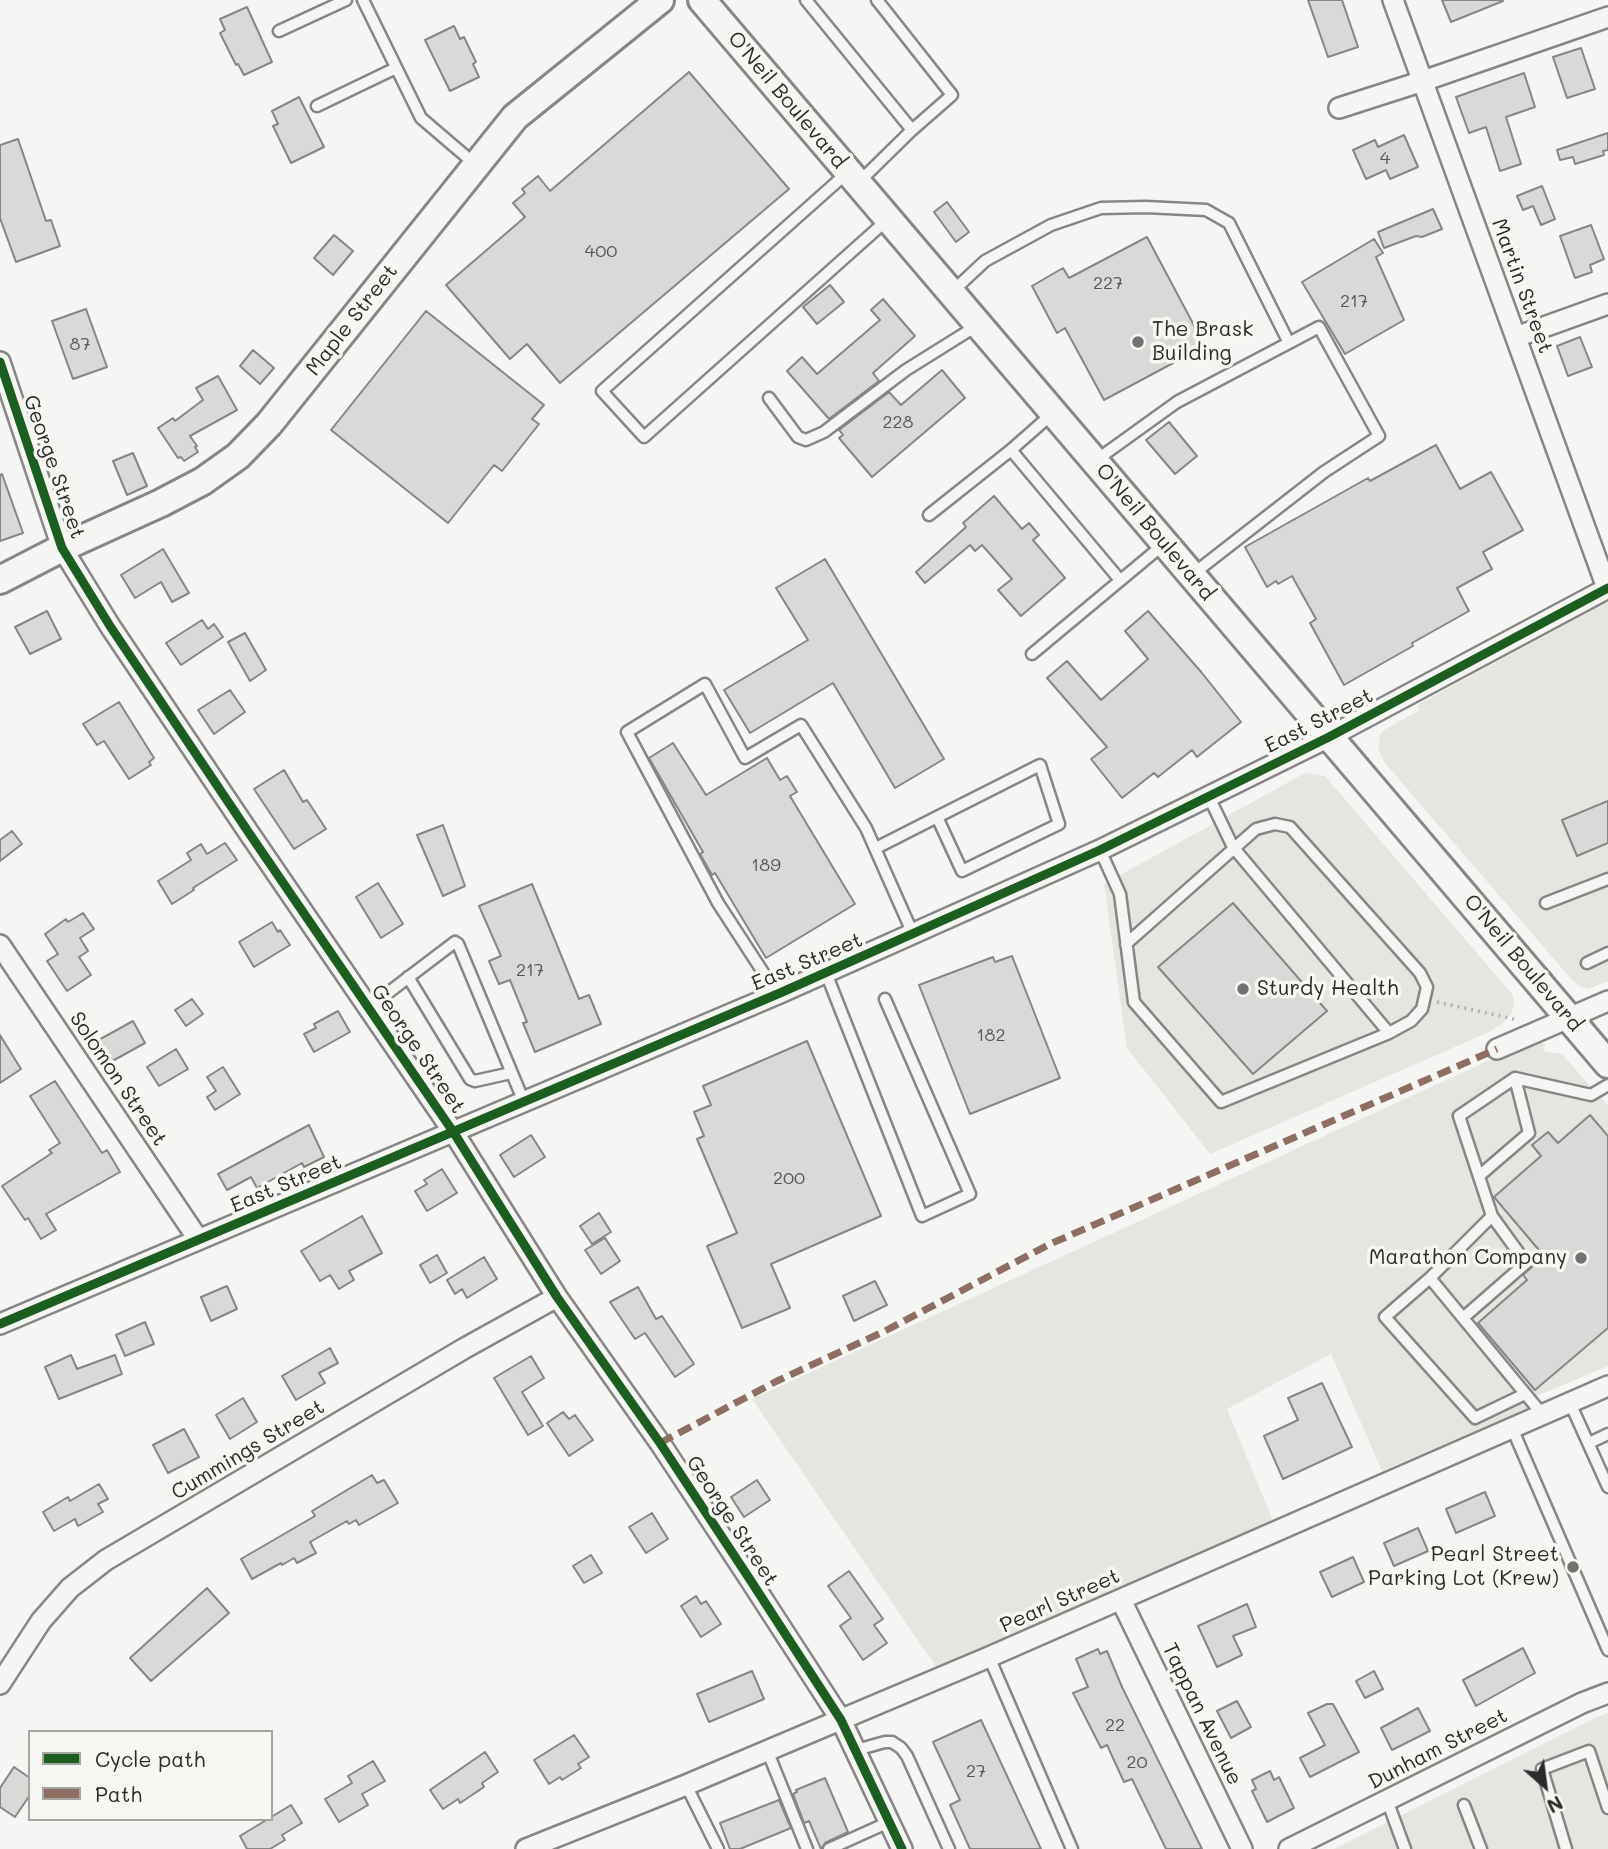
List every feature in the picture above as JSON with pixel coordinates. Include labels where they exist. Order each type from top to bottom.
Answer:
[{"type":"main road","name":"Maple Street","points":[[0,580],[192,487],[238,456],[269,424],[515,117],[660,0]]},
{"type":"main road","name":"O'Neil Boulevard","points":[[702,0],[1608,1063]]},
{"type":"street","name":"Martin Street","points":[[1393,0],[1607,588]]},
{"type":"street","points":[[1339,107],[1608,17]]},
{"type":"street","points":[[1516,337],[1608,304]]},
{"type":"street","name":"George Street","points":[[0,362],[62,548],[110,626],[454,1133],[557,1297],[675,1465],[841,1720],[902,1849]]},
{"type":"street","name":"East Street","points":[[0,1324],[826,973],[1100,850],[1329,737],[1607,588]]},
{"type":"street","name":"Solomon Street","points":[[0,944],[198,1239]]},
{"type":"street","points":[[1497,1049],[1608,1001]]},
{"type":"street","name":"Cummings Street","points":[[0,1684],[41,1621],[70,1588],[106,1560],[465,1348],[557,1297]]},
{"type":"street","name":"Pearl Street","points":[[526,1849],[686,1785],[989,1657],[1608,1386]]},
{"type":"street","name":"Tappan Avenue","points":[[1121,1600],[1242,1849]]},
{"type":"street","name":"Dunham Street","points":[[1289,1849],[1582,1703],[1608,1693]]},
{"type":"lane","points":[[279,30],[346,0]]},
{"type":"lane","points":[[363,0],[421,118],[476,165]]},
{"type":"lane","points":[[806,0],[912,130]]},
{"type":"lane","points":[[877,0],[952,95],[602,391],[644,437],[888,219]]},
{"type":"lane","points":[[317,106],[396,68]]},
{"type":"lane","points":[[951,293],[985,261],[1051,225],[1101,208],[1206,209],[1229,223],[1289,343]]},
{"type":"lane","points":[[769,398],[798,437],[806,440],[824,432],[906,370],[978,325]]},
{"type":"lane","points":[[1095,461],[1177,401],[1319,327],[1379,436],[1324,472],[1192,575]]},
{"type":"lane","points":[[929,515],[1054,413]]},
{"type":"lane","points":[[1011,450],[1120,580]]},
{"type":"lane","points":[[1032,654],[1165,543]]},
{"type":"lane","points":[[779,993],[718,903],[627,732],[705,684],[745,758],[801,724],[866,828],[913,935]]},
{"type":"lane","points":[[876,848],[937,817],[1040,765],[1059,824],[962,871],[937,817]]},
{"type":"lane","points":[[1209,797],[1233,847],[1389,1033]]},
{"type":"lane","points":[[1100,850],[1120,894],[1126,944],[1134,1002],[1221,1102],[1389,1033],[1411,1021],[1422,1009],[1427,987],[1420,973],[1290,827],[1275,824],[1256,828],[1126,944]]},
{"type":"lane","points":[[1546,903],[1608,879]]},
{"type":"lane","points":[[368,1008],[450,944],[458,944],[524,1103]]},
{"type":"lane","points":[[1587,963],[1608,953]]},
{"type":"lane","points":[[826,973],[922,1216],[970,1194],[885,999]]},
{"type":"lane","points":[[408,977],[470,1079],[475,1081],[512,1073]]},
{"type":"lane","points":[[1479,1176],[1529,1133],[1515,1078]]},
{"type":"lane","points":[[1463,1318],[1526,1263],[1492,1216],[1459,1116],[1515,1078],[1591,1095],[1608,1085]]},
{"type":"lane","points":[[1492,1216],[1430,1278],[1385,1317],[1475,1418],[1525,1394]]},
{"type":"lane","points":[[1430,1278],[1542,1415]]},
{"type":"lane","points":[[1570,1403],[1608,1486]]},
{"type":"lane","points":[[1512,1428],[1608,1650]]},
{"type":"lane","points":[[1589,1443],[1608,1434]]},
{"type":"lane","points":[[989,1657],[1072,1849]]},
{"type":"lane","points":[[856,1750],[885,1742],[892,1742],[901,1748],[949,1849]]},
{"type":"lane","points":[[767,1750],[807,1849]]},
{"type":"lane","points":[[1566,1849],[1542,1769],[1589,1751],[1608,1808]]},
{"type":"lane","points":[[686,1785],[718,1849]]},
{"type":"lane","points":[[1387,1800],[1405,1849]]},
{"type":"lane","points":[[1464,1805],[1481,1849]]},
{"type":"lane","points":[[829,1849],[889,1822]]},
{"type":"path","points":[[1435,1002],[1514,1019]]},
{"type":"shaded area","points":[[1608,602],[1608,981],[1588,989],[1572,980],[1385,763],[1378,749],[1380,735],[1384,730],[1420,710],[1417,705]]},
{"type":"shaded area","points":[[1305,773],[1325,776],[1513,995],[1514,1005],[1511,1014],[1503,1023],[1489,1032],[1210,1154],[1127,1048],[1104,884]]},
{"type":"shaded area","name":"Marathon Company","points":[[1539,1042],[1545,1044],[1544,1051],[1562,1054],[1608,1106],[1608,1366],[1537,1396],[1541,1403],[1382,1471],[1331,1354],[1227,1409],[1273,1521],[937,1668],[752,1399],[1518,1047]]},
{"type":"shaded area","points":[[1608,1713],[1608,1849],[1334,1849],[1599,1716]]},
{"type":"building","points":[[1308,0],[1342,0],[1358,47],[1328,57]]},
{"type":"building","points":[[1442,0],[1502,0],[1503,1],[1451,22]]},
{"type":"building","points":[[247,7],[272,62],[244,75],[220,33],[225,30],[220,19]]},
{"type":"building","points":[[454,26],[460,39],[464,37],[476,62],[473,64],[479,77],[450,91],[425,40]]},
{"type":"building","points":[[1581,48],[1595,89],[1567,98],[1553,57]]},
{"type":"building","points":[[689,72],[789,189],[560,383],[527,344],[510,359],[446,285],[525,217],[513,203],[525,193],[522,189],[538,176],[550,191]]},
{"type":"building","points":[[1524,73],[1535,107],[1506,117],[1521,164],[1500,171],[1486,127],[1469,133],[1456,97]]},
{"type":"building","points":[[299,97],[324,147],[291,163],[273,126],[278,124],[272,111]]},
{"type":"building","points":[[1608,133],[1608,150],[1603,151],[1604,155],[1575,164],[1573,157],[1560,160],[1557,150]]},
{"type":"building","points":[[1404,135],[1418,167],[1390,179],[1386,170],[1366,179],[1353,150],[1375,140],[1378,147]]},
{"type":"building","points":[[18,139],[46,221],[51,220],[60,246],[16,262],[0,218],[0,145]]},
{"type":"building","points":[[1542,186],[1555,219],[1541,225],[1533,206],[1523,210],[1517,196]]},
{"type":"building","points":[[947,202],[969,232],[956,242],[934,212]]},
{"type":"building","points":[[1433,209],[1442,229],[1384,248],[1378,232]]},
{"type":"building","points":[[1591,225],[1604,259],[1590,265],[1592,272],[1575,278],[1560,236]]},
{"type":"building","points":[[334,235],[353,251],[333,275],[314,258]]},
{"type":"building","points":[[1147,237],[1205,346],[1104,400],[1065,328],[1057,333],[1032,286],[1063,268],[1069,278]]},
{"type":"building","points":[[1374,239],[1383,253],[1376,257],[1404,320],[1345,354],[1302,282]]},
{"type":"building","points":[[830,285],[844,302],[817,324],[803,307]]},
{"type":"building","points":[[883,299],[915,336],[873,373],[879,381],[829,419],[787,371],[802,357],[817,374],[880,320],[871,310]]},
{"type":"building","points":[[86,309],[107,367],[73,379],[52,321]]},
{"type":"building","points":[[426,311],[544,405],[532,419],[539,424],[502,471],[494,465],[448,523],[331,430]]},
{"type":"building","points":[[1580,337],[1592,367],[1568,376],[1557,346]]},
{"type":"building","points":[[253,350],[274,368],[260,384],[240,366]]},
{"type":"building","points":[[942,370],[965,398],[872,477],[839,438],[843,435],[839,430],[889,392],[901,405]]},
{"type":"building","points":[[218,376],[237,410],[190,436],[198,452],[184,461],[181,457],[178,458],[158,428],[173,418],[175,421],[203,400],[196,388]]},
{"type":"building","points":[[1169,422],[1197,456],[1175,474],[1146,440]]},
{"type":"building","points":[[1436,445],[1460,489],[1491,472],[1523,530],[1483,552],[1492,569],[1457,588],[1469,611],[1344,685],[1310,623],[1316,619],[1292,576],[1267,587],[1245,547],[1368,478],[1370,481]]},
{"type":"building","points":[[133,453],[147,486],[127,495],[113,461]]},
{"type":"building","points":[[2,474],[23,533],[0,541],[0,475]]},
{"type":"building","points":[[994,496],[1022,529],[1029,523],[1039,535],[1033,540],[1065,578],[1021,616],[998,590],[1012,579],[982,545],[975,551],[970,545],[925,583],[916,572],[966,527],[963,523]]},
{"type":"building","points":[[163,549],[189,593],[172,602],[161,582],[135,598],[121,575]]},
{"type":"building","points":[[825,559],[944,759],[895,788],[833,683],[750,733],[724,690],[808,640],[776,588]]},
{"type":"building","points":[[47,611],[61,639],[30,654],[15,627]]},
{"type":"building","points":[[1148,611],[1241,722],[1197,757],[1192,750],[1158,777],[1154,773],[1122,798],[1091,759],[1107,747],[1047,678],[1067,661],[1101,700],[1148,659],[1125,631]]},
{"type":"building","points":[[202,620],[208,629],[214,624],[223,637],[181,665],[166,643]]},
{"type":"building","points":[[245,633],[266,670],[250,681],[228,642]]},
{"type":"building","points":[[230,690],[245,712],[214,734],[198,710]]},
{"type":"building","points":[[119,702],[154,758],[149,762],[151,765],[129,779],[104,741],[97,745],[83,724]]},
{"type":"building","points":[[673,743],[706,795],[767,758],[780,780],[787,776],[797,792],[790,796],[855,904],[766,958],[715,873],[712,875],[700,854],[703,852],[649,758]]},
{"type":"building","points":[[284,770],[303,802],[307,800],[326,829],[294,849],[254,789]]},
{"type":"building","points":[[1608,801],[1608,843],[1577,856],[1562,820]]},
{"type":"building","points":[[443,825],[465,886],[443,896],[417,835]]},
{"type":"building","points":[[12,831],[22,844],[0,861],[0,840]]},
{"type":"building","points":[[225,843],[237,860],[172,904],[158,881],[191,860],[187,853],[201,844],[207,854]]},
{"type":"building","points":[[378,883],[403,924],[381,938],[356,897]]},
{"type":"building","points":[[532,884],[579,999],[589,995],[601,1024],[535,1052],[523,1023],[527,1022],[510,980],[499,984],[489,961],[501,956],[479,906]]},
{"type":"building","name":"Sturdy Health","points":[[1233,903],[1327,1011],[1253,1074],[1158,967]]},
{"type":"building","points":[[83,913],[94,929],[80,938],[88,951],[79,957],[91,975],[67,991],[47,961],[58,954],[45,934],[66,919],[68,922]]},
{"type":"building","points":[[272,922],[290,945],[254,967],[239,942]]},
{"type":"building","points":[[1012,956],[1060,1078],[970,1114],[919,985],[993,957],[995,962]]},
{"type":"building","points":[[192,999],[203,1014],[186,1026],[175,1010]]},
{"type":"building","points":[[338,1011],[350,1032],[314,1052],[304,1034],[316,1028],[314,1024]]},
{"type":"building","points":[[133,1021],[145,1043],[107,1064],[95,1042]]},
{"type":"building","points":[[0,1035],[21,1069],[0,1083]]},
{"type":"building","points":[[807,1041],[881,1216],[771,1264],[790,1308],[742,1328],[707,1246],[737,1233],[697,1139],[704,1136],[694,1112],[711,1105],[703,1086]]},
{"type":"building","points":[[176,1049],[188,1069],[159,1086],[147,1067]]},
{"type":"building","points":[[223,1067],[240,1094],[215,1110],[207,1097],[216,1091],[207,1077]]},
{"type":"building","points":[[55,1081],[102,1153],[107,1150],[120,1172],[46,1214],[56,1230],[41,1239],[2,1186],[52,1153],[49,1150],[60,1143],[30,1096]]},
{"type":"building","name":"Marathon Company","points":[[1590,1115],[1608,1136],[1608,1328],[1535,1390],[1478,1323],[1527,1280],[1523,1275],[1544,1256],[1494,1197],[1541,1156],[1532,1145],[1548,1132],[1558,1143]]},
{"type":"building","points":[[309,1125],[324,1157],[304,1167],[302,1163],[257,1188],[251,1177],[227,1190],[218,1174]]},
{"type":"building","points":[[531,1135],[545,1157],[514,1177],[500,1155]]},
{"type":"building","points":[[442,1169],[457,1193],[427,1211],[415,1191],[427,1184],[424,1180]]},
{"type":"building","points":[[599,1213],[611,1232],[592,1244],[580,1226]]},
{"type":"building","points":[[362,1216],[382,1253],[349,1271],[354,1280],[339,1289],[330,1275],[320,1281],[301,1251]]},
{"type":"building","points":[[605,1238],[620,1261],[601,1274],[585,1250]]},
{"type":"building","points":[[437,1255],[447,1273],[430,1283],[420,1265]]},
{"type":"building","points":[[484,1257],[497,1279],[467,1298],[462,1289],[455,1294],[447,1280]]},
{"type":"building","points":[[875,1281],[887,1305],[854,1321],[843,1296]]},
{"type":"building","points":[[227,1286],[237,1309],[211,1321],[201,1297]]},
{"type":"building","points":[[638,1287],[656,1319],[662,1316],[694,1364],[675,1377],[645,1333],[635,1339],[610,1302]]},
{"type":"building","points":[[145,1322],[154,1344],[125,1356],[116,1335]]},
{"type":"building","points":[[330,1348],[338,1363],[319,1373],[325,1383],[296,1400],[282,1376]]},
{"type":"building","points":[[71,1355],[77,1369],[115,1355],[122,1374],[59,1399],[45,1367]]},
{"type":"building","points":[[531,1356],[544,1378],[522,1392],[543,1426],[528,1435],[494,1378]]},
{"type":"building","points":[[1322,1383],[1352,1447],[1283,1479],[1264,1436],[1298,1420],[1288,1398]]},
{"type":"building","points":[[243,1398],[257,1422],[230,1439],[216,1415]]},
{"type":"building","points":[[563,1412],[569,1419],[575,1415],[593,1440],[569,1456],[547,1423]]},
{"type":"building","points":[[184,1429],[199,1457],[168,1473],[153,1445]]},
{"type":"building","points":[[372,1475],[377,1483],[384,1480],[398,1503],[359,1525],[356,1520],[349,1524],[347,1521],[310,1542],[316,1553],[297,1563],[294,1558],[282,1565],[281,1563],[252,1579],[241,1559],[315,1516],[312,1511]]},
{"type":"building","points":[[757,1480],[770,1500],[744,1517],[731,1497]]},
{"type":"building","points":[[99,1484],[108,1499],[98,1504],[103,1512],[78,1526],[75,1519],[54,1531],[43,1512],[68,1497],[70,1501]]},
{"type":"building","points":[[1485,1492],[1495,1516],[1456,1533],[1446,1509]]},
{"type":"building","points":[[652,1513],[668,1539],[646,1553],[629,1527]]},
{"type":"building","points":[[1418,1528],[1428,1551],[1394,1566],[1384,1543]]},
{"type":"building","points":[[591,1555],[602,1573],[584,1583],[573,1566]]},
{"type":"building","points":[[1353,1557],[1364,1582],[1332,1597],[1320,1572]]},
{"type":"building","points":[[849,1571],[883,1619],[874,1625],[887,1643],[863,1660],[840,1626],[851,1618],[828,1586]]},
{"type":"building","points":[[207,1588],[229,1613],[151,1681],[130,1658]]},
{"type":"building","points":[[696,1596],[701,1604],[706,1601],[721,1624],[701,1637],[681,1606]]},
{"type":"building","points":[[1247,1604],[1256,1627],[1233,1636],[1242,1655],[1217,1667],[1198,1626]]},
{"type":"building","points":[[1523,1648],[1535,1673],[1476,1706],[1463,1680]]},
{"type":"building","points":[[1098,1649],[1100,1654],[1107,1651],[1202,1849],[1166,1849],[1132,1779],[1124,1782],[1107,1745],[1101,1748],[1073,1693],[1088,1687],[1076,1659]]},
{"type":"building","points":[[752,1671],[764,1699],[709,1722],[697,1694]]},
{"type":"building","points":[[1374,1671],[1383,1689],[1365,1698],[1356,1681]]},
{"type":"building","points":[[1237,1701],[1251,1727],[1231,1738],[1217,1711]]},
{"type":"building","points":[[1333,1704],[1359,1752],[1310,1777],[1300,1758],[1325,1745],[1308,1713]]},
{"type":"building","points":[[1418,1708],[1430,1731],[1392,1750],[1381,1728]]},
{"type":"building","points":[[981,1720],[1041,1849],[970,1849],[950,1805],[960,1800],[933,1742]]},
{"type":"building","points":[[574,1735],[589,1757],[578,1764],[581,1768],[562,1780],[560,1777],[549,1784],[534,1760]]},
{"type":"building","points":[[485,1752],[498,1772],[482,1783],[484,1787],[460,1803],[458,1799],[443,1809],[430,1790]]},
{"type":"building","points":[[373,1761],[385,1781],[362,1794],[368,1805],[339,1822],[325,1799],[352,1783],[348,1776]]},
{"type":"building","points":[[14,1767],[28,1777],[28,1798],[15,1817],[0,1807],[0,1788]]},
{"type":"building","points":[[1270,1771],[1274,1780],[1279,1777],[1294,1808],[1267,1822],[1252,1791],[1256,1789],[1252,1780]]},
{"type":"building","points":[[825,1778],[848,1832],[825,1843],[821,1849],[809,1821],[804,1823],[793,1794],[796,1790]]},
{"type":"building","points":[[779,1800],[791,1828],[740,1849],[730,1849],[720,1823]]},
{"type":"building","points":[[291,1805],[302,1823],[282,1835],[285,1840],[270,1849],[247,1849],[240,1836],[265,1821],[273,1821],[273,1816]]},
{"type":"marked path","points":[[660,1443],[777,1381],[885,1331],[1050,1244],[1497,1049]]},
{"type":"cycle path","points":[[0,362],[62,548],[110,626],[454,1133],[557,1297],[660,1443],[841,1720],[902,1849]]},
{"type":"cycle path","points":[[0,1324],[780,993],[1100,850],[1329,737],[1608,588]]},
{"type":"place","name":"The Brask Building","points":[[1138,342]]},
{"type":"place","name":"Sturdy Health","points":[[1243,989]]},
{"type":"place","name":"Marathon Company","points":[[1581,1258]]},
{"type":"place","name":"Pearl Street Parking Lot (Krew)","points":[[1573,1567]]}]
